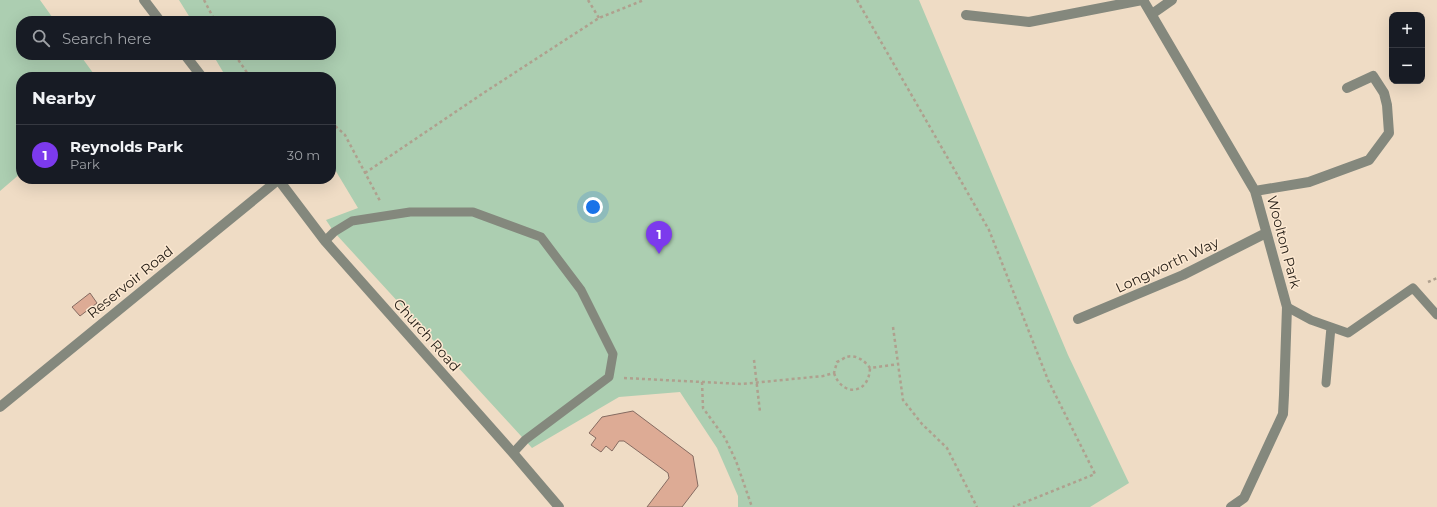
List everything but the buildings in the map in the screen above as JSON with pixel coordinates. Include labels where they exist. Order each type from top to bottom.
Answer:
[{"type":"street","points":[[144,0],[156,16]]},
{"type":"street","points":[[966,15],[1029,22],[1142,0]]},
{"type":"street","name":"Woolton Park","points":[[1142,0],[1152,14],[1255,191],[1287,307],[1283,414],[1244,498],[1230,507]]},
{"type":"street","points":[[1152,14],[1172,0]]},
{"type":"street","points":[[189,60],[198,72]]},
{"type":"street","points":[[1255,191],[1309,182],[1369,160],[1389,133],[1387,105],[1384,93],[1373,76],[1347,88]]},
{"type":"street","name":"Reservoir Road","points":[[0,407],[273,184]]},
{"type":"street","name":"Church Road","points":[[281,184],[325,242],[559,507]]},
{"type":"street","name":"Longworth Way","points":[[1078,319],[1183,275],[1266,233]]},
{"type":"lane","points":[[325,242],[334,232],[352,221],[410,212],[474,212],[541,237],[581,290],[613,354],[609,377],[525,440],[513,454]]},
{"type":"lane","points":[[1287,307],[1311,320],[1348,333],[1413,288],[1437,315]]},
{"type":"lane","points":[[1326,382],[1331,327]]},
{"type":"path","points":[[204,0],[212,16]]},
{"type":"path","points":[[588,0],[599,18]]},
{"type":"path","points":[[365,173],[485,92],[599,18],[644,0]]},
{"type":"path","points":[[857,0],[989,230],[1048,380],[1095,474],[1013,507]]},
{"type":"path","points":[[238,60],[247,72]]},
{"type":"path","points":[[336,127],[344,136],[388,216]]},
{"type":"path","points":[[893,327],[903,400],[922,424],[947,448],[977,507]]},
{"type":"path","points":[[846,357],[857,357],[866,362],[870,368],[867,381],[864,386],[853,390],[840,384],[834,373],[837,362],[846,357]]},
{"type":"path","points":[[754,360],[760,412]]},
{"type":"path","points":[[870,368],[899,364]]},
{"type":"path","points":[[609,377],[742,384],[823,376],[834,373]]},
{"type":"path","points":[[702,382],[703,408],[725,438],[736,461],[752,507]]},
{"type":"green space","points":[[0,0],[40,0],[51,16],[16,16],[16,60],[84,60],[92,72],[16,72],[16,177],[0,191]]},
{"type":"green space","points":[[179,0],[919,0],[1068,355],[1129,483],[1090,507],[738,507],[738,496],[717,448],[680,392],[619,397],[532,448],[334,232],[326,220],[358,208],[336,171],[336,72],[223,72],[216,60],[336,60],[336,16],[189,16]]},
{"type":"place","name":"Reynolds Park","points":[[659,254]]}]
